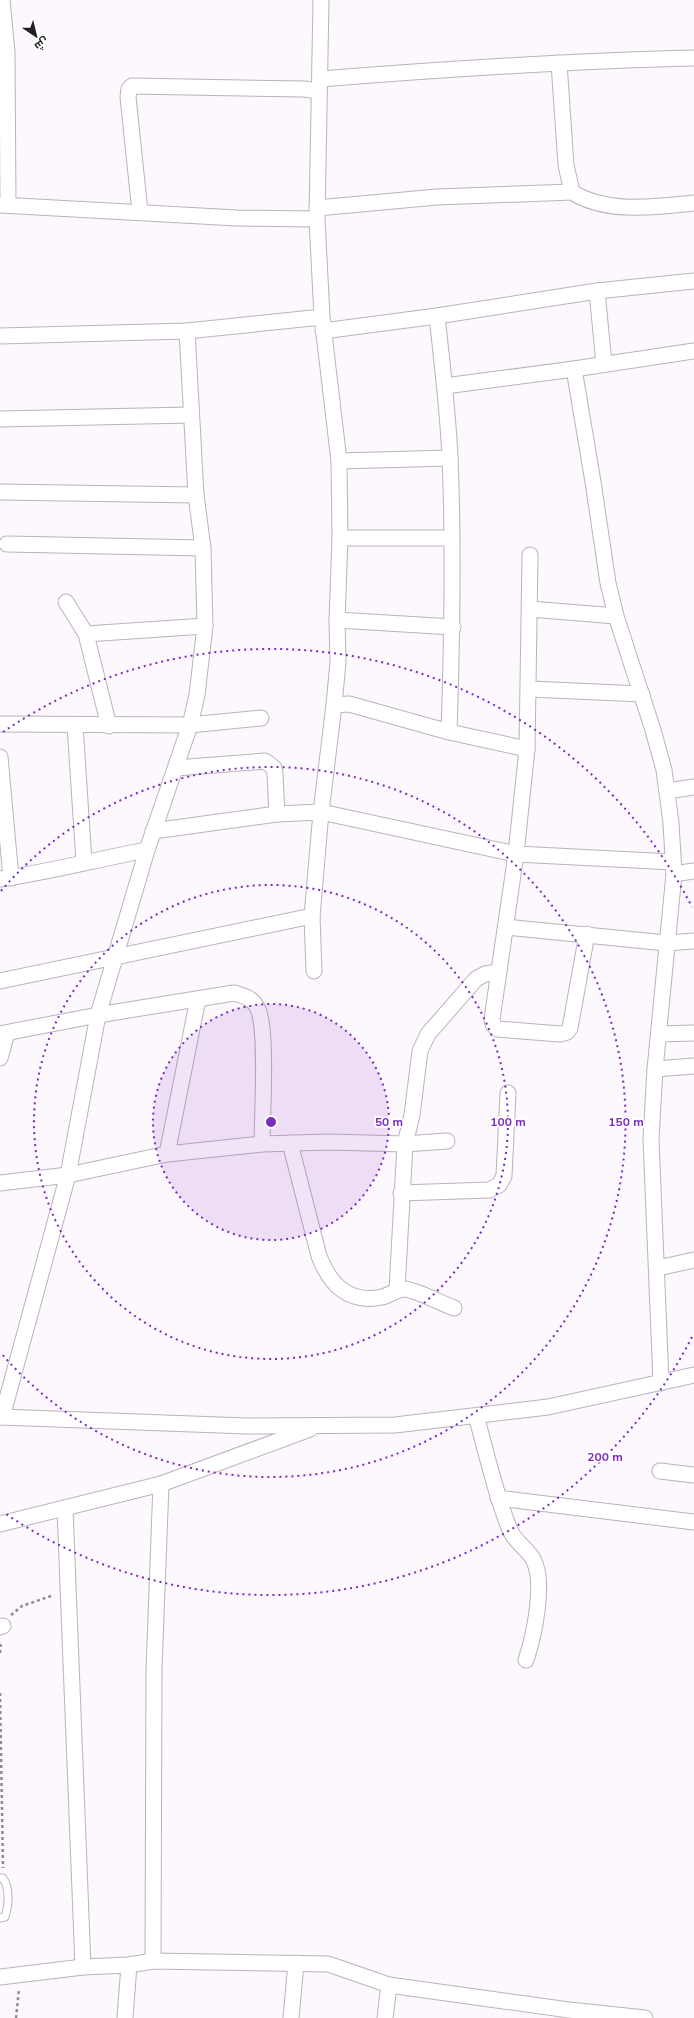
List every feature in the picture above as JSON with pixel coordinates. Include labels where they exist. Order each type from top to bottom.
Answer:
[{"type":"street","points":[[2,0],[7,52],[4,129],[4,205],[266,219],[437,197],[572,192],[589,200],[611,205],[641,206],[694,203]]},
{"type":"street","points":[[314,971],[312,916],[321,812],[338,662],[337,620],[340,538],[339,461],[322,324],[317,213],[321,0]]},
{"type":"street","points":[[140,212],[128,97],[129,89],[132,86],[304,89],[320,85],[459,68],[694,58]]},
{"type":"street","points":[[558,63],[566,165],[572,192]]},
{"type":"street","points":[[0,336],[187,331],[437,316],[596,291],[694,281]]},
{"type":"street","points":[[596,291],[604,364]]},
{"type":"street","points":[[437,316],[445,386],[450,458],[453,627],[449,732]]},
{"type":"street","points":[[187,331],[196,495],[203,548],[205,626],[197,695],[190,725],[153,831],[114,957],[98,1016],[68,1175],[1,1418],[247,1426],[395,1425],[548,1407],[694,1375]]},
{"type":"street","points":[[445,386],[694,351]]},
{"type":"street","points":[[574,369],[593,482],[605,568],[616,616],[655,736],[668,791],[674,868],[666,942],[651,1139],[653,1214],[658,1268],[661,1383]]},
{"type":"street","points":[[0,419],[191,415]]},
{"type":"street","points":[[339,461],[450,458]]},
{"type":"street","points":[[0,492],[196,495]]},
{"type":"street","points":[[340,538],[452,538]]},
{"type":"street","points":[[7,544],[203,548]]},
{"type":"street","points":[[530,555],[530,690],[527,749],[516,854],[492,1019],[493,1024],[498,1029],[564,1034],[570,1028],[587,934]]},
{"type":"street","points":[[66,602],[86,634],[109,726]]},
{"type":"street","points":[[530,609],[616,616]]},
{"type":"street","points":[[337,620],[453,627]]},
{"type":"street","points":[[86,634],[205,626]]},
{"type":"street","points":[[530,690],[642,694]]},
{"type":"street","points":[[334,705],[349,704],[449,732],[527,749]]},
{"type":"street","points":[[0,724],[109,726],[190,725],[261,718]]},
{"type":"street","points":[[75,725],[84,862]]},
{"type":"street","points":[[0,757],[6,878],[46,872],[84,862],[147,850]]},
{"type":"street","points":[[176,768],[265,761],[274,768],[277,814]]},
{"type":"street","points":[[668,791],[694,787]]},
{"type":"street","points":[[153,831],[277,814],[321,812],[516,854],[674,868],[694,872]]},
{"type":"street","points":[[0,981],[312,916]]},
{"type":"street","points":[[506,927],[666,942],[694,941]]},
{"type":"street","points":[[397,1290],[401,1193],[405,1144],[412,1115],[420,1051],[423,1042],[433,1028],[476,979],[486,974],[499,972]]},
{"type":"street","points":[[0,1058],[4,1034],[98,1016],[234,993],[250,998],[259,1011],[263,1045],[262,1144]]},
{"type":"street","points":[[167,1154],[198,999]]},
{"type":"street","points":[[660,1034],[694,1033]]},
{"type":"street","points":[[656,1069],[694,1066]]},
{"type":"street","points":[[401,1193],[489,1190],[499,1185],[504,1176],[508,1093]]},
{"type":"street","points":[[0,1183],[68,1175],[167,1154],[262,1144],[405,1144],[447,1141]]},
{"type":"street","points":[[290,1143],[307,1212],[325,1272],[340,1289],[349,1296],[362,1299],[382,1297],[397,1290],[406,1289],[454,1308]]},
{"type":"street","points":[[658,1268],[694,1260]]},
{"type":"street","points":[[476,1416],[498,1498],[511,1534],[534,1561],[538,1576],[536,1622],[526,1660]]},
{"type":"street","points":[[247,1426],[251,1451]]},
{"type":"street","points":[[0,1524],[161,1484],[319,1426]]},
{"type":"street","points":[[660,1471],[694,1475]]},
{"type":"street","points":[[153,1961],[154,1668],[161,1484]]},
{"type":"street","points":[[498,1498],[694,1522]]},
{"type":"street","points":[[65,1509],[67,1591],[83,1967]]},
{"type":"street","points":[[0,1977],[83,1967],[129,1965],[153,1961],[328,1964],[389,1985],[569,2014],[645,2018]]},
{"type":"street","points":[[291,2018],[296,1963]]},
{"type":"street","points":[[125,2018],[129,1965]]},
{"type":"street","points":[[385,2018],[389,1985]]},
{"type":"lane","points":[[0,1918],[5,1917],[7,1910],[8,1885],[2,1878]]},
{"type":"path","points":[[0,1653],[2,1626],[12,1614],[22,1606],[67,1591]]},
{"type":"path","points":[[0,1693],[2,1878]]},
{"type":"path","points":[[16,2018],[20,1974]]}]
